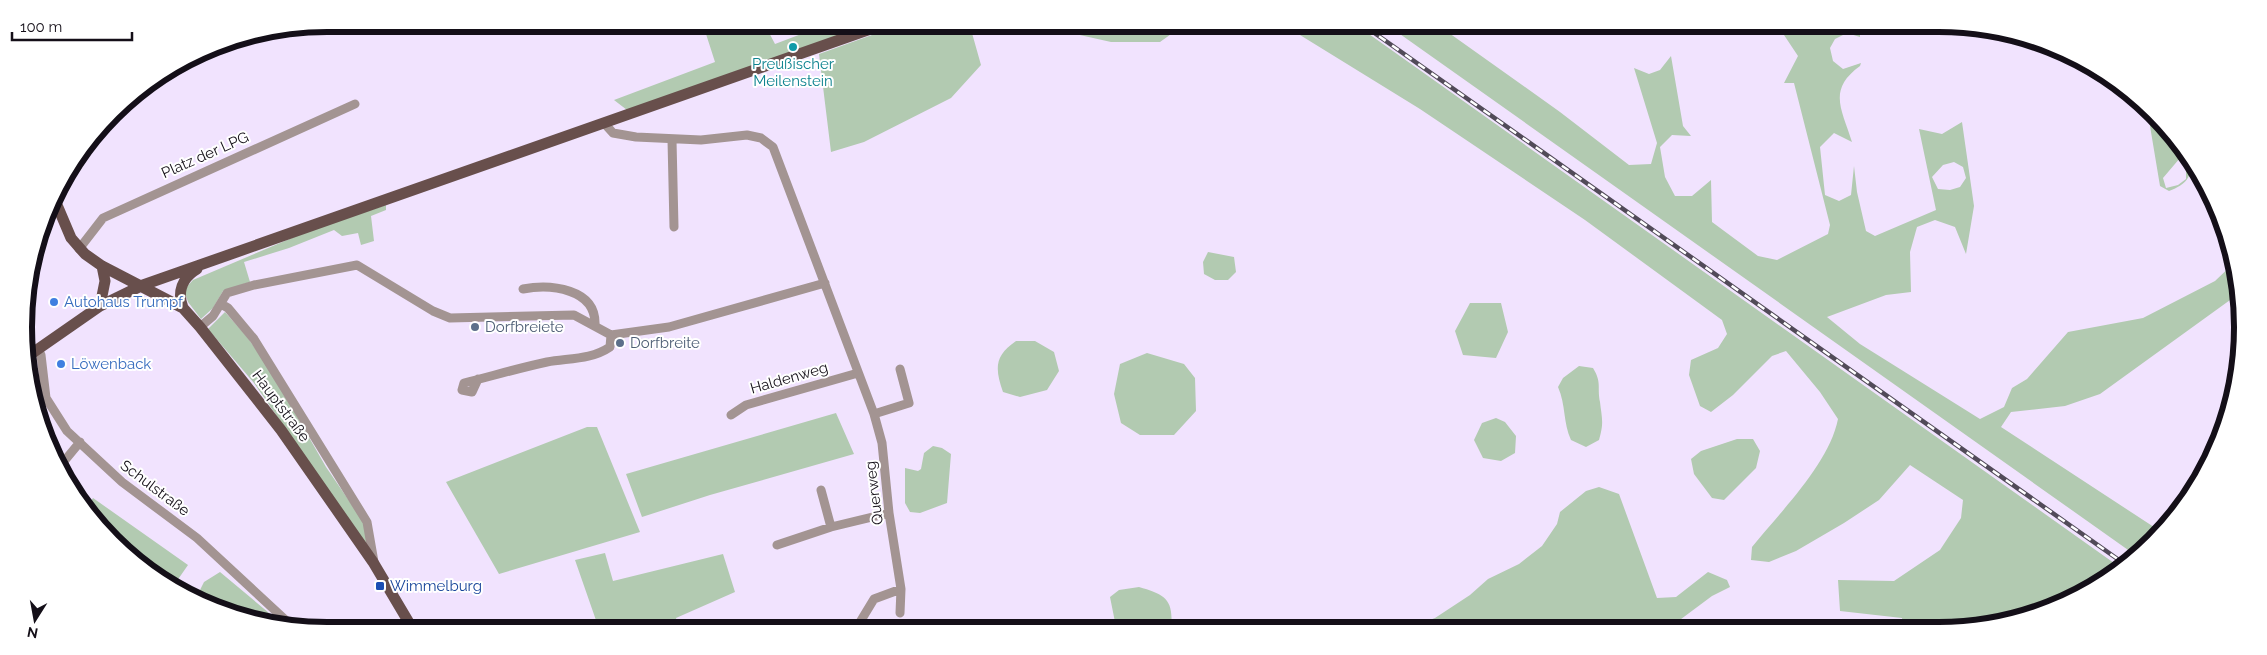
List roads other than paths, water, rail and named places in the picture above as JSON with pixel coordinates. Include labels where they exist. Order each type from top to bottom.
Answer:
[{"type":"main road","points":[[39,349],[100,306],[143,285],[862,32]]},
{"type":"main road","points":[[58,208],[71,238],[79,249],[102,266],[143,285]]},
{"type":"main road","points":[[183,308],[180,297],[182,283],[192,272],[211,261]]},
{"type":"main road","points":[[100,306],[106,281],[102,266]]},
{"type":"main road","name":"Hauptstraße","points":[[143,285],[183,308],[200,327],[281,430],[374,565],[410,622]]},
{"type":"street","name":"Platz der LPG","points":[[79,249],[103,218],[355,104]]},
{"type":"street","points":[[604,123],[608,130],[617,134],[672,140],[714,140],[747,135],[761,138],[773,147],[858,372]]},
{"type":"street","points":[[672,140],[674,227]]},
{"type":"street","points":[[200,327],[213,316],[227,293],[254,285],[358,265],[433,311],[450,318],[574,315],[611,335],[669,327],[825,283]]},
{"type":"street","points":[[523,290],[540,286],[570,290],[576,293],[594,314],[595,326]]},
{"type":"street","name":"Hauptstraße","points":[[221,304],[228,308],[254,339],[367,522],[374,565]]},
{"type":"street","points":[[478,380],[548,362],[572,360],[603,352],[610,347],[611,335]]},
{"type":"street","name":"Schulstraße","points":[[39,349],[46,398],[61,425],[122,482],[198,538],[285,619]]},
{"type":"street","points":[[874,414],[909,403],[900,370]]},
{"type":"street","name":"Querweg","points":[[858,372],[874,414],[882,443],[889,513],[901,589],[900,613]]},
{"type":"street","name":"Haldenweg","points":[[731,415],[746,405],[858,372]]},
{"type":"street","points":[[64,461],[80,442]]},
{"type":"street","points":[[821,490],[831,528]]},
{"type":"street","points":[[777,545],[831,528],[889,513]]},
{"type":"street","points":[[860,622],[874,599],[901,589]]},
{"type":"railway","points":[[1373,32],[2120,561]]},
{"type":"place","name":"Preußischer Meilenstein","points":[[793,47]]},
{"type":"place","name":"Autohaus Trumpf","points":[[54,302]]},
{"type":"place","name":"Dorfbreiete","points":[[475,327]]},
{"type":"place","name":"Dorfbreite","points":[[620,343]]},
{"type":"place","name":"Löwenback","points":[[61,364]]},
{"type":"place","name":"Wimmelburg","points":[[380,586]]}]
